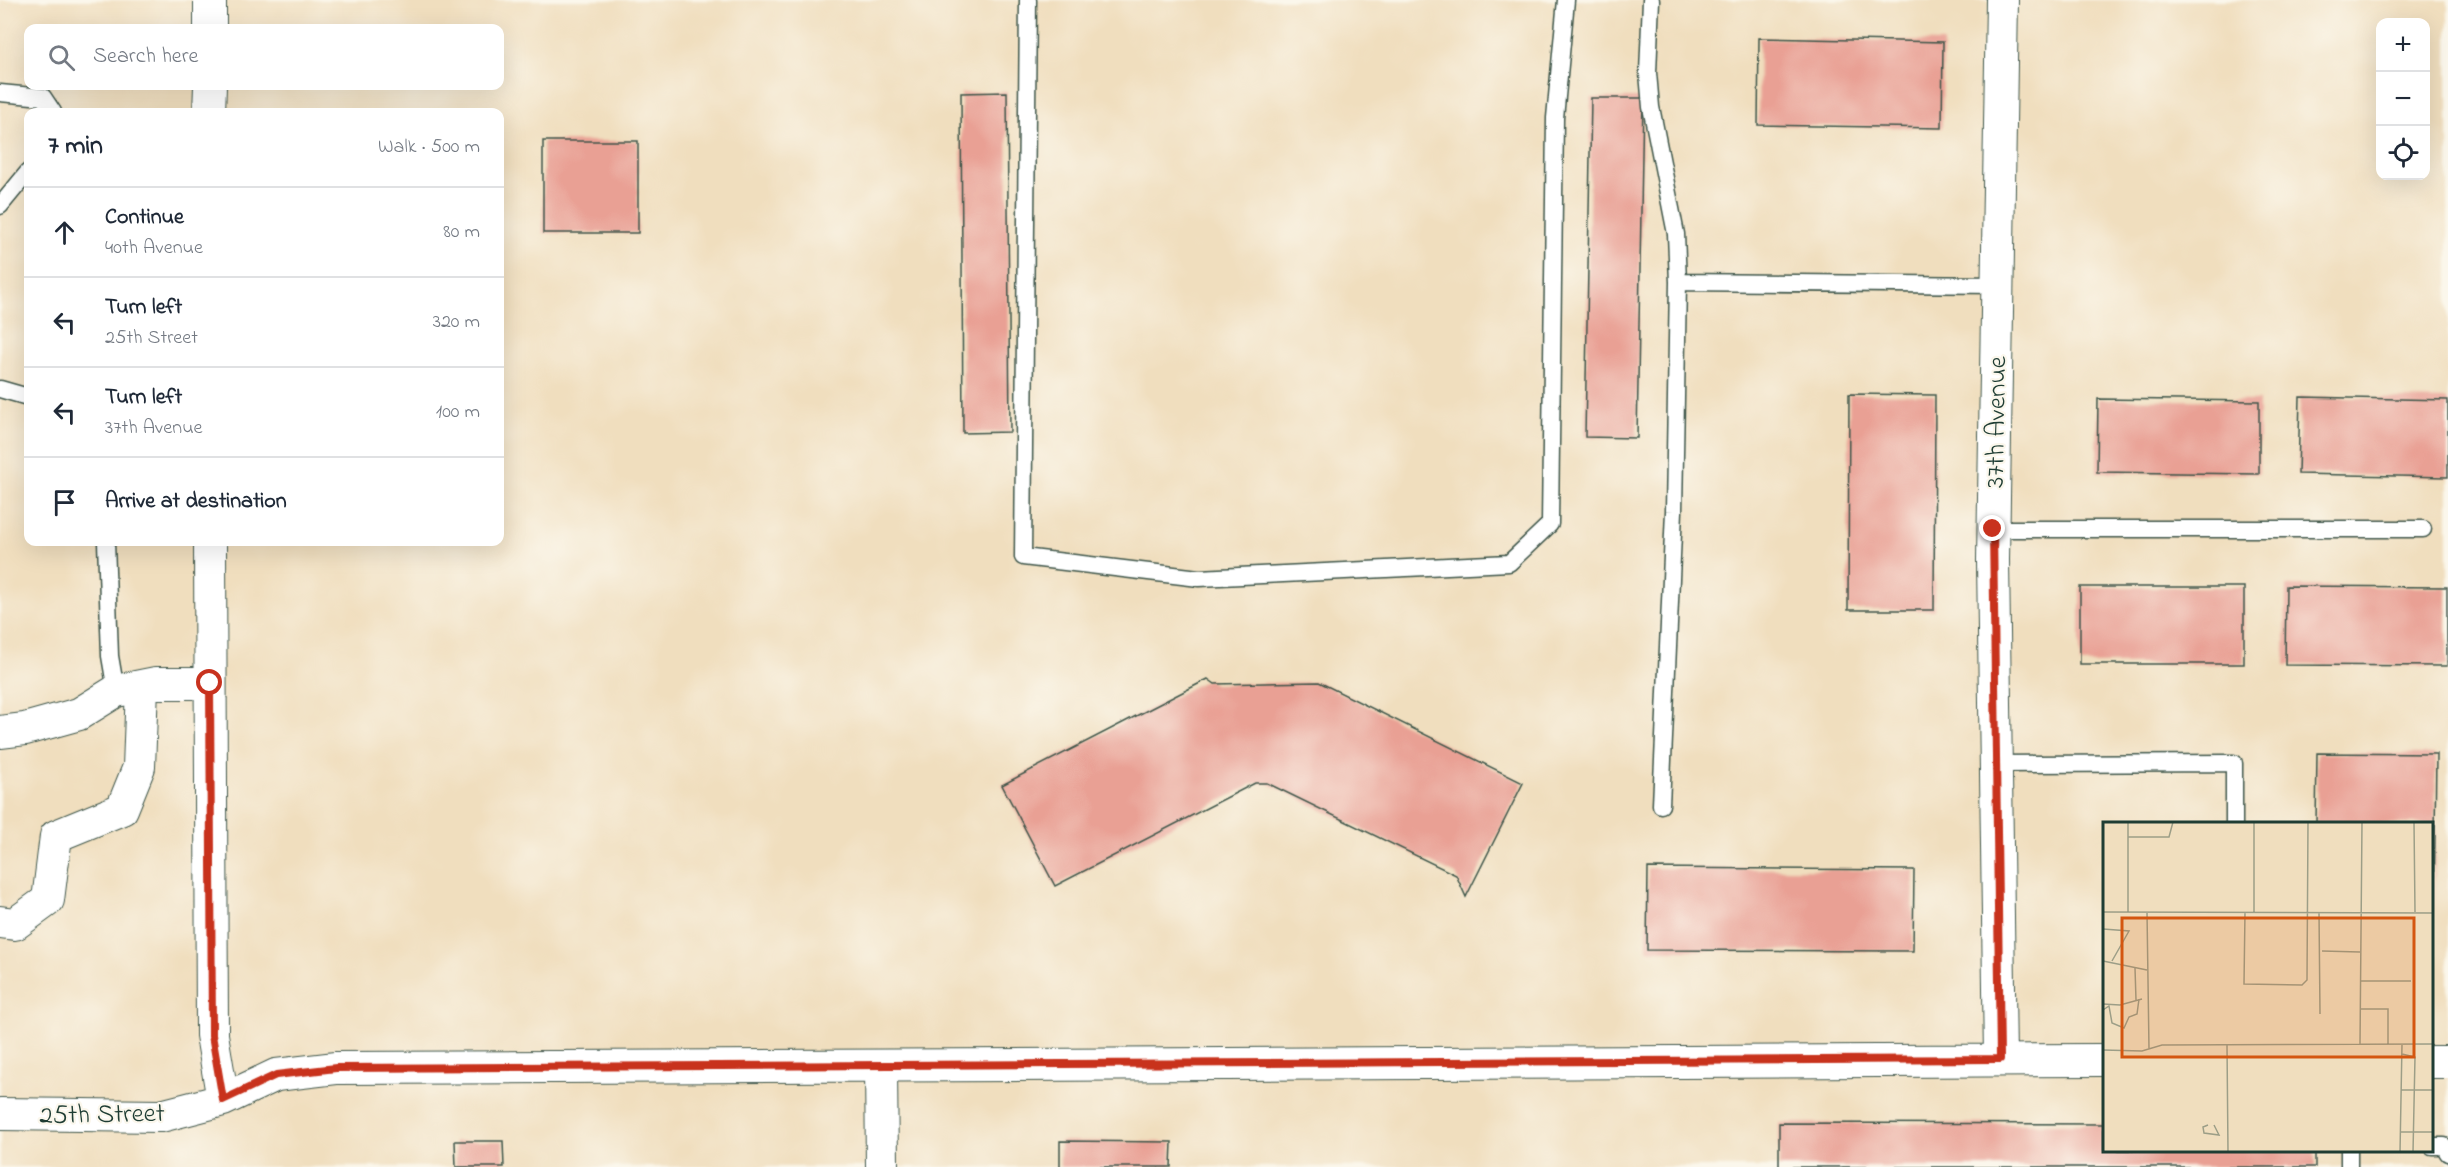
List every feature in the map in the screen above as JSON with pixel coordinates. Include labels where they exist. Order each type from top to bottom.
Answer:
[{"type":"street","points":[[210,0],[210,24]]},
{"type":"street","name":"37th Avenue","points":[[2000,1059],[1993,529],[2002,0]]},
{"type":"street","points":[[210,90],[210,108]]},
{"type":"street","points":[[210,546],[212,1035],[223,1100]]},
{"type":"street","points":[[0,732],[25,729],[79,714],[129,689],[156,683],[210,683]]},
{"type":"street","points":[[0,922],[15,924],[48,900],[56,836],[123,809],[139,767],[129,689]]},
{"type":"street","name":"25th Street","points":[[0,1114],[161,1116],[223,1100],[276,1075],[336,1068],[2103,1060]]},
{"type":"street","points":[[881,1066],[882,1167]]},
{"type":"lane","points":[[1028,0],[1023,556],[1199,578],[1509,563],[1550,524],[1555,118],[1566,0]]},
{"type":"lane","points":[[1650,0],[1648,73],[1650,96],[1676,234],[1678,282],[1674,511],[1661,806]]},
{"type":"lane","points":[[0,93],[43,97],[50,108]]},
{"type":"lane","points":[[0,206],[24,177]]},
{"type":"lane","points":[[1678,282],[1997,285]]},
{"type":"lane","points":[[0,389],[24,396]]},
{"type":"lane","points":[[1993,529],[2423,529]]},
{"type":"lane","points":[[106,546],[110,656],[129,689]]},
{"type":"lane","points":[[1996,764],[2234,763],[2234,822]]},
{"type":"lane","points":[[2433,1146],[2444,1146],[2448,1153]]},
{"type":"building","points":[[1759,38],[1943,42],[1942,128],[1758,125]]},
{"type":"building","points":[[1007,92],[1010,432],[963,433],[961,93]]},
{"type":"building","points":[[1591,98],[1643,98],[1637,438],[1585,437]]},
{"type":"building","points":[[543,141],[638,141],[638,233],[543,233]]},
{"type":"building","points":[[1849,394],[1935,395],[1934,610],[1848,610]]},
{"type":"building","points":[[2300,397],[2448,400],[2448,477],[2298,474]]},
{"type":"building","points":[[2098,399],[2259,401],[2259,474],[2097,472]]},
{"type":"building","points":[[2286,586],[2447,587],[2447,666],[2285,665]]},
{"type":"building","points":[[2080,587],[2244,587],[2244,664],[2080,664]]},
{"type":"building","points":[[1208,679],[1215,684],[1319,682],[1523,783],[1466,897],[1456,875],[1267,783],[1255,783],[1055,886],[1002,785]]},
{"type":"building","points":[[2317,753],[2436,754],[2434,916],[2433,822],[2316,822]]},
{"type":"building","points":[[1648,868],[1914,870],[1913,951],[1647,950]]},
{"type":"building","points":[[1779,1123],[2103,1124],[2103,1152],[2315,1152],[2315,1167],[1779,1167]]},
{"type":"building","points":[[455,1141],[503,1141],[504,1167],[456,1167]]},
{"type":"building","points":[[1060,1141],[1172,1142],[1171,1167],[1060,1167]]},
{"type":"route","points":[[210,683],[212,1035],[223,1100],[276,1075],[336,1068],[2000,1059],[1993,529]]}]
